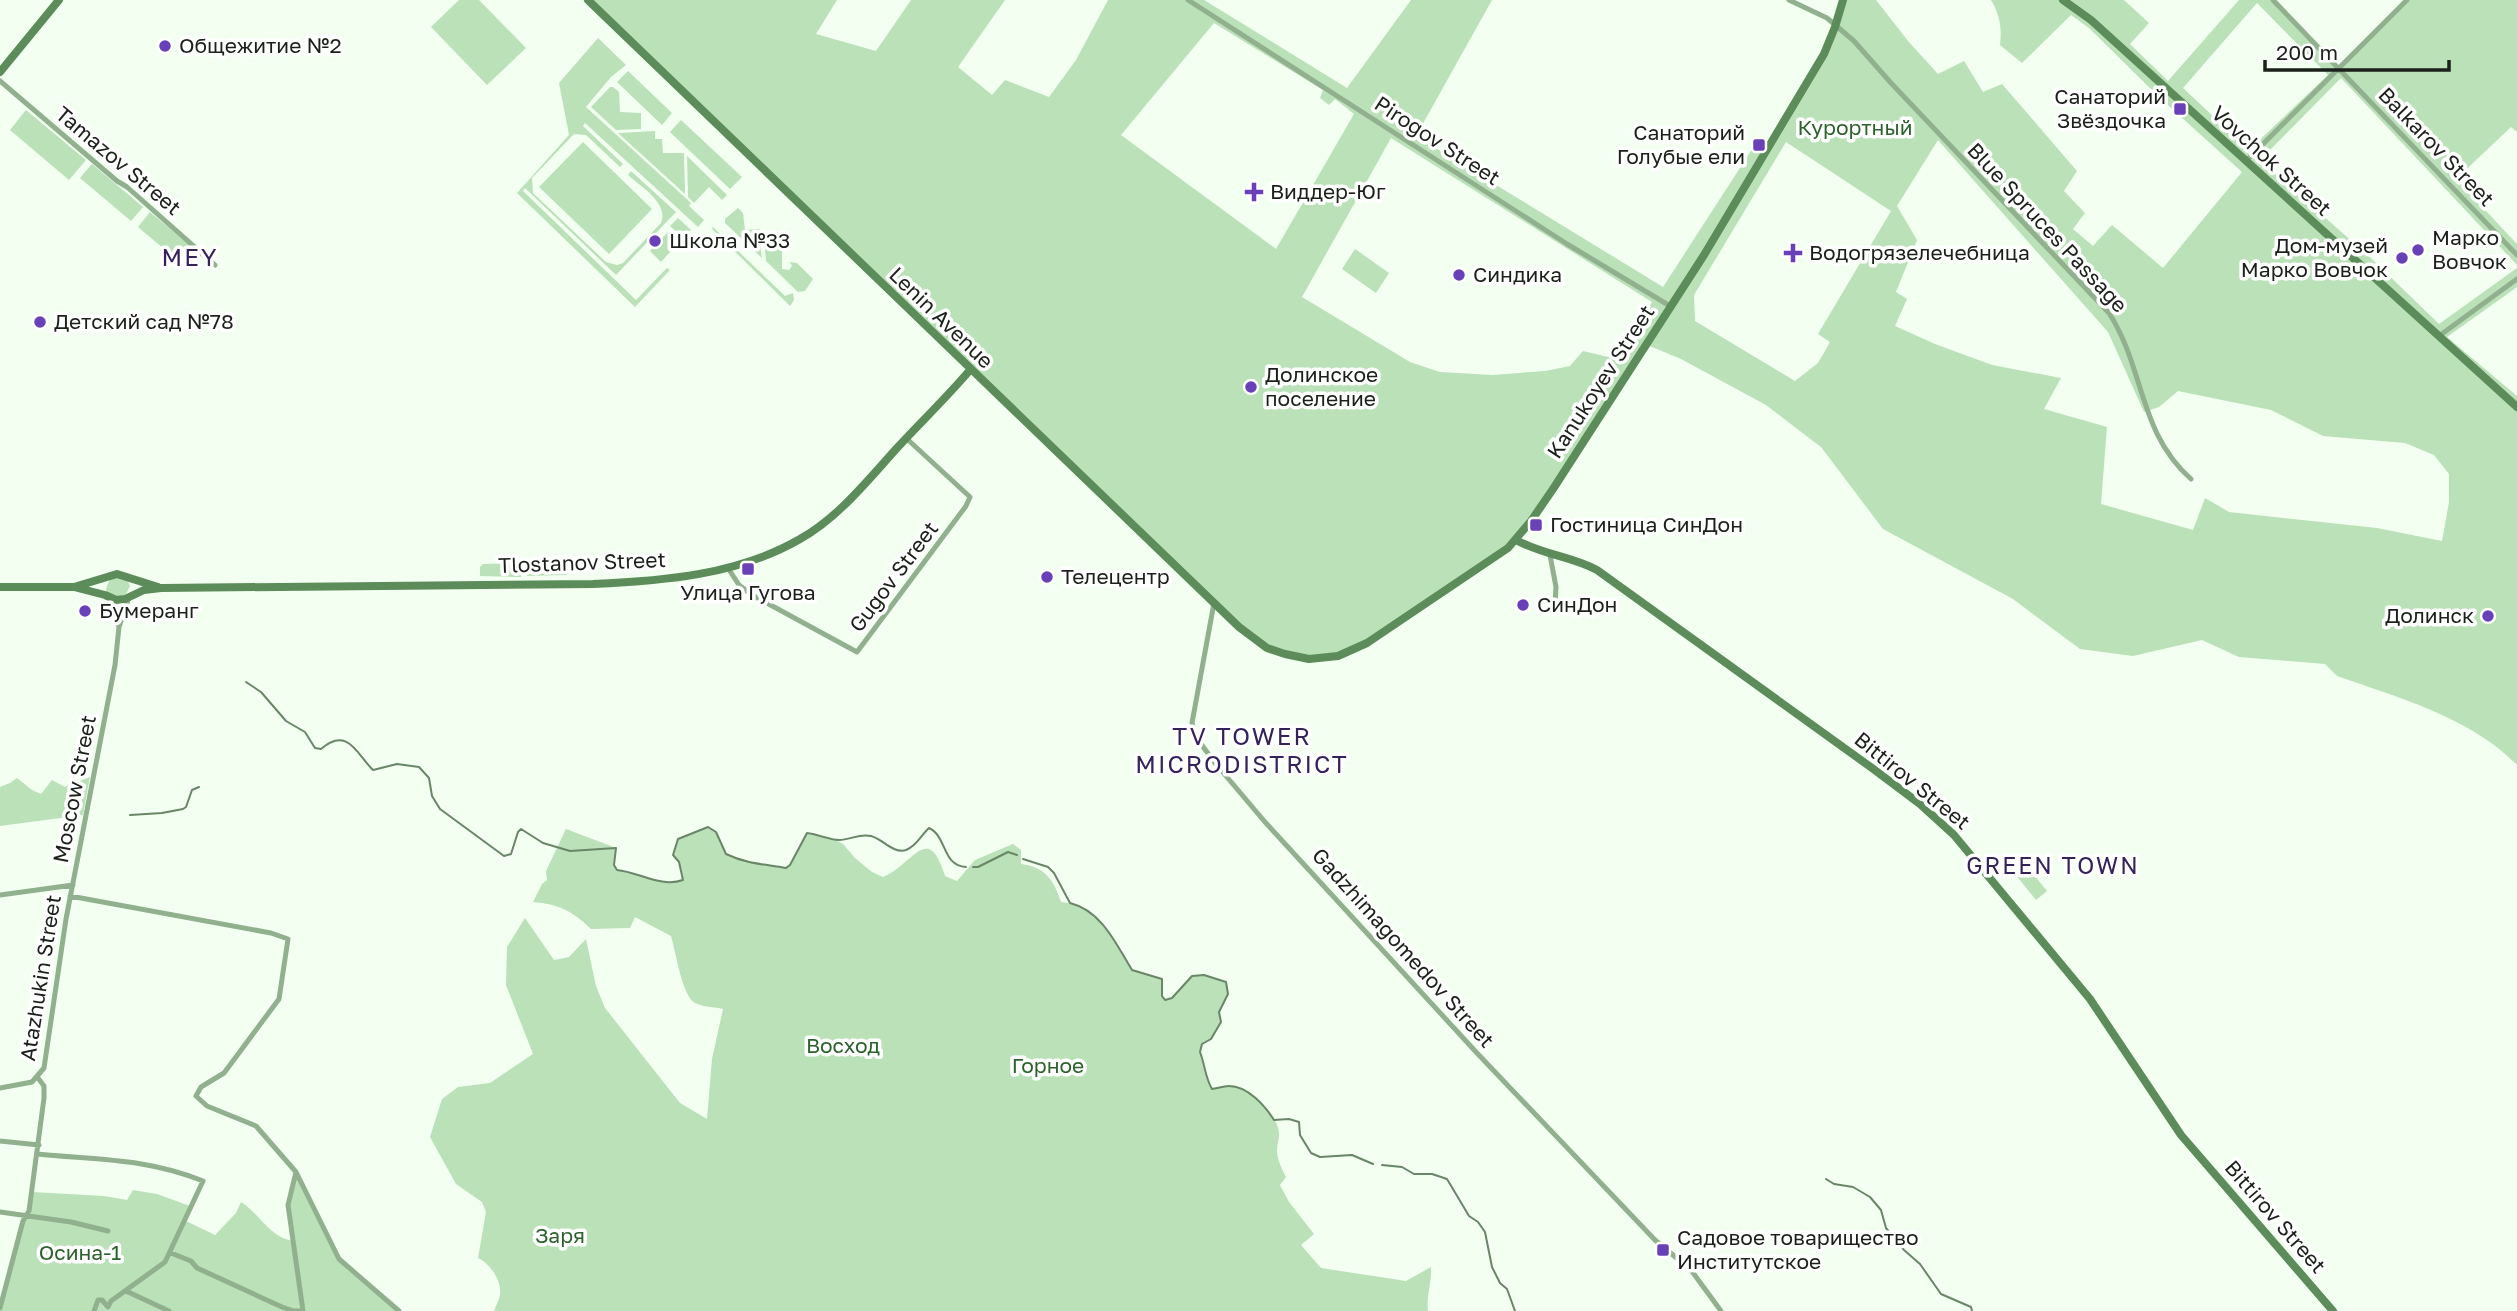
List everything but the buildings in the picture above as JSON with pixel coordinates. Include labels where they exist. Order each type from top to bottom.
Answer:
[{"type":"street","points":[[0,72],[59,0]]},
{"type":"street","name":"Lenin Avenue","points":[[588,0],[1214,603],[1253,639],[1277,652]]},
{"type":"street","name":"Pirogov Street","points":[[1188,0],[1547,231],[1670,306]]},
{"type":"street","name":"Blue Spruces Passage","points":[[1789,0],[1827,18],[1854,41],[2109,313],[2131,360],[2156,436],[2190,479]]},
{"type":"street","name":"Kanukoyev Street","points":[[1277,652],[1303,658],[1323,658],[1346,653],[1367,643],[1486,565],[1516,540],[1553,489],[1704,255],[1768,150],[1818,65],[1835,27],[1843,0]]},
{"type":"street","name":"Vovchok Street","points":[[2063,0],[2091,20],[2517,407]]},
{"type":"street","name":"Balkarov Street","points":[[2273,0],[2517,255]]},
{"type":"street","points":[[2246,161],[2407,0]]},
{"type":"street","name":"Tamazov Street","points":[[0,81],[215,265]]},
{"type":"street","points":[[2439,336],[2517,279]]},
{"type":"street","name":"Tlostanov Street","points":[[161,588],[593,584],[646,581],[728,568],[768,555],[812,532],[866,482],[970,370]]},
{"type":"street","name":"Gugov Street","points":[[728,568],[739,585],[752,595],[857,652],[970,498],[906,438]]},
{"type":"street","name":"Bittirov Street","points":[[1516,540],[1550,555],[1582,563],[1597,570],[1920,804],[1947,828],[1971,853],[2090,999],[2193,1150],[2333,1311]]},
{"type":"street","points":[[1550,555],[1556,587],[1555,604]]},
{"type":"street","points":[[74,587],[117,574],[161,588]]},
{"type":"street","points":[[106,578],[101,587],[119,627]]},
{"type":"street","points":[[119,627],[135,587],[131,579]]},
{"type":"street","points":[[0,587],[74,587],[121,600],[161,588]]},
{"type":"street","name":"Gadzhimagomedov Street","points":[[1214,603],[1192,723],[1196,737],[1265,822],[1466,1042],[1655,1240],[1691,1270],[1721,1311]]},
{"type":"street","name":"Moscow Street","points":[[0,895],[73,885],[115,665],[119,627]]},
{"type":"street","name":"Atazhukin Street","points":[[0,1088],[28,1084],[38,1078],[46,1062],[73,885]]},
{"type":"street","points":[[70,896],[271,933],[288,939],[279,999],[224,1073],[201,1087],[196,1096],[207,1106],[256,1126],[296,1172],[339,1259],[399,1311]]},
{"type":"street","points":[[0,1308],[23,1221],[29,1211],[44,1086],[38,1078]]},
{"type":"street","points":[[0,1141],[39,1145]]},
{"type":"street","points":[[37,1154],[124,1160],[186,1174],[203,1181],[165,1262],[111,1301],[108,1307],[102,1300],[98,1300],[94,1311]]},
{"type":"street","points":[[171,1253],[191,1262],[197,1268],[282,1307],[303,1311],[288,1205],[296,1172]]},
{"type":"street","points":[[0,1212],[108,1231]]},
{"type":"street","points":[[127,1291],[169,1311]]},
{"type":"green space","points":[[459,0],[479,0],[526,48],[487,85],[431,27]]},
{"type":"green space","name":"Курортный","points":[[588,0],[837,0],[816,34],[876,51],[911,0],[1005,0],[958,67],[992,95],[1005,80],[1049,97],[1076,60],[1108,0],[1204,0],[1347,88],[1411,0],[1492,0],[1416,136],[1663,287],[1758,140],[1769,146],[1824,54],[1843,0],[1876,0],[1938,74],[1964,61],[1983,92],[2002,84],[2077,171],[2064,191],[2085,213],[2073,229],[2093,246],[2112,225],[2163,268],[2242,172],[2160,98],[2089,28],[2071,15],[2022,63],[2000,45],[2000,22],[1991,0],[2124,0],[2149,23],[2130,44],[2168,81],[2239,0],[2273,0],[2339,69],[2407,0],[2517,0],[2517,132],[2511,127],[2456,179],[2517,244],[2517,265],[2341,78],[2260,160],[2373,260],[2439,324],[2517,268],[2517,287],[2447,337],[2517,396],[2517,765],[2498,748],[2456,722],[2409,701],[2337,676],[2325,664],[2239,657],[2202,640],[2133,656],[2080,649],[2013,599],[1883,529],[1821,447],[1766,405],[1681,359],[1645,344],[1516,540],[1367,643],[1316,659],[1260,643]],"holes":[[[2257,3],[2328,75],[2249,150],[2183,88]],[[1214,23],[1323,90],[1320,98],[1329,105],[1335,99],[1354,114],[1276,249],[1121,135]],[[1391,138],[1652,302],[1621,360],[1583,351],[1570,366],[1545,371],[1492,375],[1440,372],[1410,362],[1302,297]],[[1938,140],[2108,332],[2144,412],[2159,407],[2178,391],[2271,410],[2323,436],[2405,443],[2434,455],[2449,474],[2449,502],[2442,541],[2377,528],[2229,512],[2205,498],[2193,530],[2101,504],[2107,427],[2044,409],[2061,378],[1992,365],[1895,326],[1907,299],[1896,292],[1917,240],[1897,206]],[[1786,142],[1891,211],[1818,334],[1830,342],[1818,363],[1795,381],[1695,321],[1694,295]]]},
{"type":"green space","points":[[598,38],[626,65],[611,77],[586,107],[691,203],[689,206],[704,220],[698,227],[585,123],[583,126],[623,164],[620,167],[586,135],[574,134],[532,178],[533,193],[606,262],[617,265],[623,263],[661,223],[658,202],[628,175],[631,171],[676,212],[616,275],[525,188],[523,191],[636,300],[667,268],[670,270],[635,307],[517,193],[569,135],[559,83]]},
{"type":"green space","points":[[628,71],[672,113],[662,125],[617,82]]},
{"type":"green space","points":[[610,87],[619,92],[620,112],[641,113],[641,129],[616,130],[591,107]]},
{"type":"green space","points":[[26,110],[86,160],[69,180],[10,130]]},
{"type":"green space","points":[[681,120],[742,177],[730,189],[670,132]]},
{"type":"green space","points":[[655,131],[655,139],[662,139],[663,153],[684,153],[685,194],[618,133]]},
{"type":"green space","points":[[583,142],[652,209],[609,254],[539,187]]},
{"type":"green space","points":[[687,156],[727,195],[722,200],[709,187],[694,203],[688,197]]},
{"type":"green space","points":[[92,164],[143,207],[131,221],[80,178]]},
{"type":"green space","points":[[738,208],[743,213],[745,230],[761,229],[758,232],[762,258],[725,223],[725,219]]},
{"type":"green space","points":[[150,212],[202,255],[189,270],[138,227]]},
{"type":"green space","points":[[678,218],[691,230],[684,238],[670,226]]},
{"type":"green space","points":[[713,227],[785,296],[793,293],[794,300],[790,306],[712,229]]},
{"type":"green space","points":[[669,231],[680,241],[661,262],[650,251]]},
{"type":"green space","points":[[782,248],[782,269],[789,270],[792,266],[790,262],[797,263],[813,279],[805,291],[798,292],[766,261],[765,249]]},
{"type":"green space","points":[[1355,249],[1389,273],[1376,293],[1342,269]]},
{"type":"green space","points":[[521,563],[521,577],[480,576],[480,567],[483,564]]},
{"type":"green space","points":[[526,563],[569,564],[569,573],[566,575],[527,576]]},
{"type":"green space","points":[[115,577],[128,581],[130,586],[126,594],[119,597],[106,589],[109,581]]},
{"type":"green space","points":[[90,777],[83,815],[0,826],[0,787],[17,778],[41,794],[52,780],[65,787]]},
{"type":"green space","points":[[708,827],[716,832],[726,854],[748,862],[786,868],[807,833],[830,837],[843,844],[872,872],[883,877],[918,851],[926,849],[932,851],[939,860],[945,876],[957,881],[975,860],[1013,844],[1021,850],[1021,864],[1036,868],[1047,876],[1061,902],[1086,910],[1096,917],[1132,970],[1162,979],[1164,1000],[1172,998],[1192,976],[1204,975],[1226,982],[1228,994],[1219,1012],[1221,1022],[1211,1039],[1202,1044],[1200,1052],[1206,1075],[1213,1089],[1236,1087],[1252,1095],[1266,1107],[1276,1121],[1279,1134],[1278,1157],[1286,1177],[1280,1185],[1289,1202],[1314,1234],[1301,1245],[1321,1268],[1406,1281],[1431,1267],[1428,1311],[494,1311],[500,1295],[499,1284],[491,1268],[478,1258],[486,1212],[482,1202],[456,1184],[430,1137],[442,1099],[458,1087],[490,1083],[533,1054],[506,985],[507,947],[525,918],[554,960],[569,957],[586,939],[596,986],[605,1008],[680,1103],[707,1119],[712,1059],[723,1009],[698,1004],[690,999],[671,936],[635,917],[630,928],[591,929],[565,909],[533,902],[547,880],[546,871],[566,829],[616,848],[614,864],[617,870],[658,881],[675,882],[683,880],[679,862],[673,855],[678,839]]},
{"type":"green space","points":[[2026,865],[2047,891],[2036,900],[2015,874]]},
{"type":"green space","name":"Осина-1","points":[[296,1172],[339,1259],[399,1311],[0,1311],[32,1192],[127,1200],[133,1190],[157,1194],[190,1206],[184,1220],[215,1235],[236,1213],[241,1202],[277,1235],[293,1241],[288,1205]]},
{"type":"waterway","points":[[246,682],[261,692],[286,721],[305,732],[315,748],[321,749],[338,740],[345,741],[352,745],[373,770],[397,764],[419,767],[429,778],[432,796],[440,809],[504,856],[511,854],[521,829],[543,843],[570,851],[616,848],[614,865],[617,870],[658,881],[675,882],[683,880],[679,862],[673,855],[678,839],[708,827],[716,832],[726,854],[748,862],[786,868],[807,833],[839,840],[871,836],[901,851],[913,846],[929,828],[939,837],[953,862],[966,867]]},
{"type":"waterway","points":[[130,815],[183,809],[192,790],[199,787]]},
{"type":"waterway","points":[[973,867],[1008,852],[1017,855]]},
{"type":"waterway","points":[[1023,859],[1048,867],[1054,873],[1070,903],[1091,913],[1099,921],[1114,939],[1132,970],[1162,979],[1162,996],[1165,1000],[1172,998],[1192,976],[1204,975],[1226,982],[1228,994],[1219,1012],[1221,1022],[1211,1039],[1202,1044],[1200,1052],[1212,1089],[1229,1086],[1243,1089],[1261,1103],[1274,1120],[1289,1119],[1299,1122],[1300,1135],[1311,1153],[1320,1157],[1352,1155],[1373,1164]]},
{"type":"waterway","points":[[1382,1165],[1402,1167],[1414,1174],[1432,1174],[1447,1179],[1469,1216],[1478,1222],[1485,1232],[1492,1267],[1500,1283],[1507,1289],[1515,1311]]},
{"type":"waterway","points":[[1826,1179],[1834,1184],[1853,1187],[1870,1197],[1881,1210],[1886,1228],[1920,1264],[1941,1294],[1971,1307],[1972,1311]]},
{"type":"place","name":"Общежитие №2","points":[[165,46]]},
{"type":"place","name":"Санаторий Звёздочка","points":[[2180,109]]},
{"type":"place","name":"Санаторий Голубые ели","points":[[1759,145]]},
{"type":"place","name":"Виддер-Юг","points":[[1254,192]]},
{"type":"place","name":"Школа №33","points":[[655,241]]},
{"type":"place","name":"Марко Вовчок","points":[[2418,250]]},
{"type":"place","name":"Водогрязелечебница","points":[[1793,253]]},
{"type":"place","name":"Дом-музей Марко Вовчок","points":[[2402,258]]},
{"type":"place","name":"Синдика","points":[[1459,275]]},
{"type":"place","name":"Детский сад №78","points":[[40,322]]},
{"type":"place","name":"Долинское поселение","points":[[1251,387]]},
{"type":"place","name":"Гостиница СинДон","points":[[1536,525]]},
{"type":"place","name":"Улица Гугова","points":[[748,569]]},
{"type":"place","name":"Телецентр","points":[[1047,577]]},
{"type":"place","name":"СинДон","points":[[1523,605]]},
{"type":"place","name":"Бумеранг","points":[[85,611]]},
{"type":"place","name":"Долинск","points":[[2488,616]]},
{"type":"place","name":"Садовое товарищество Институтское","points":[[1663,1250]]},
{"type":"district","name":"MEY","points":[[190,258]]},
{"type":"district","name":"TV TOWER MICRODISTRICT","points":[[1242,751]]},
{"type":"district","name":"GREEN TOWN","points":[[2053,866]]},
{"type":"park label","name":"Восход","points":[[843,1046]]},
{"type":"park label","name":"Горное","points":[[1048,1066]]},
{"type":"park label","name":"Заря","points":[[560,1236]]}]
